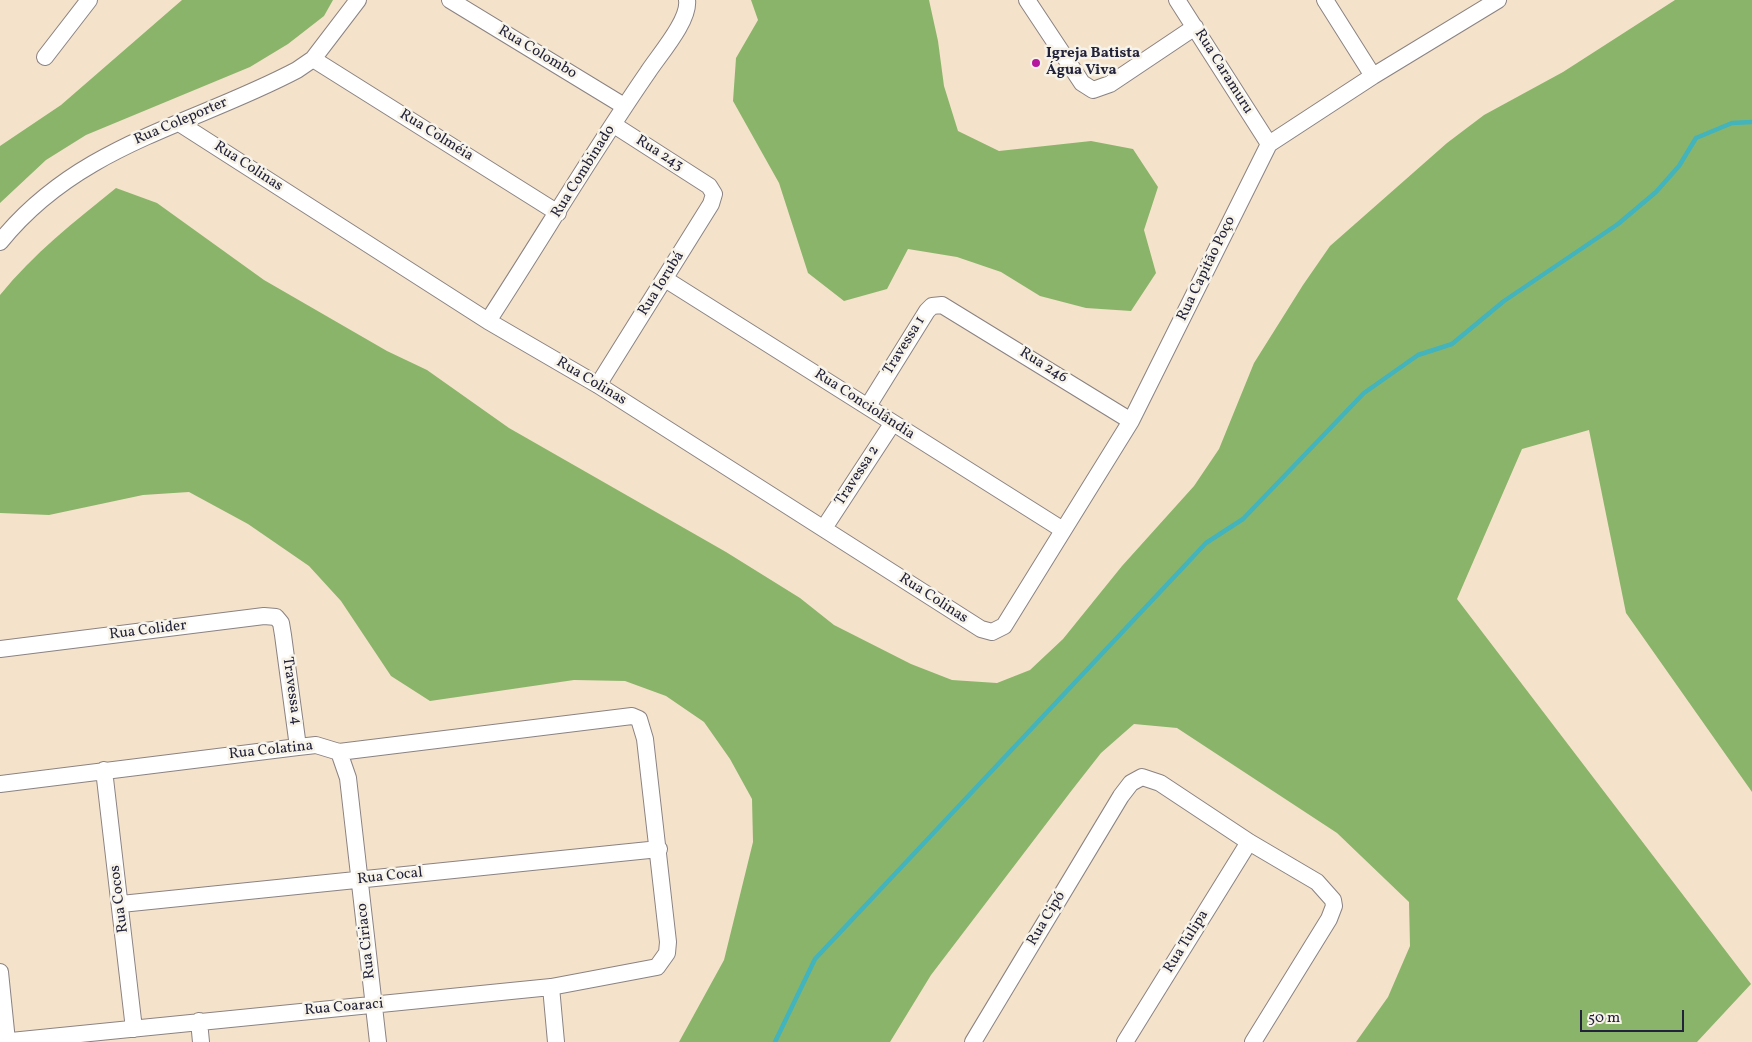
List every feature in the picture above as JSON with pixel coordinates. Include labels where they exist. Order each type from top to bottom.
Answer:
[{"type":"street","points":[[45,57],[89,0]]},
{"type":"street","name":"Rua Coleporter","points":[[0,242],[19,218],[49,191],[85,166],[123,146],[280,79],[314,59],[358,0]]},
{"type":"street","name":"Rua Colombo","points":[[450,0],[624,106]]},
{"type":"street","name":"Rua Combinado","points":[[488,321],[614,125],[624,106],[681,23],[686,13],[687,0]]},
{"type":"street","points":[[1027,0],[1082,83],[1093,90],[1110,84],[1195,27]]},
{"type":"street","name":"Rua Caramuru","points":[[1177,0],[1269,144]]},
{"type":"street","points":[[1325,0],[1373,76]]},
{"type":"street","points":[[1269,144],[1487,3]]},
{"type":"street","name":"Rua Colméia","points":[[314,59],[558,213]]},
{"type":"street","name":"Rua Colinas","points":[[179,123],[488,321],[598,385],[981,629],[992,632],[1004,626]]},
{"type":"street","name":"Rua 243","points":[[614,125],[704,182]]},
{"type":"street","name":"Rua Capitão Poço","points":[[1004,626],[1131,421],[1269,144]]},
{"type":"street","name":"Rua Iorubá","points":[[598,385],[713,199],[712,189],[704,182]]},
{"type":"street","name":"Rua Conciolândia","points":[[665,279],[868,406],[892,424],[1063,530]]},
{"type":"street","name":"Travessa 1","points":[[868,406],[927,311],[932,306],[942,305],[954,312]]},
{"type":"street","name":"Rua 246","points":[[954,312],[1131,421]]},
{"type":"street","name":"Travessa 2","points":[[824,528],[892,424]]},
{"type":"street","name":"Rua Colider","points":[[0,649],[264,616],[279,620],[283,635]]},
{"type":"street","name":"Travessa 4","points":[[283,635],[298,747]]},
{"type":"street","name":"Rua Colatina","points":[[0,784],[316,745],[339,752],[625,715],[640,719],[658,849]]},
{"type":"street","name":"Rua Ciriaco","points":[[339,752],[348,778],[378,1042]]},
{"type":"street","name":"Rua Cocos","points":[[104,770],[134,1029]]},
{"type":"street","name":"Rua Cipó","points":[[973,1042],[1121,796],[1136,779],[1152,780],[1249,842]]},
{"type":"street","points":[[1249,842],[1317,882],[1326,890],[1334,906],[1329,919],[1253,1042]]},
{"type":"street","name":"Rua Tulipa","points":[[1125,1042],[1249,842]]},
{"type":"street","name":"Rua Cocal","points":[[121,904],[658,849]]},
{"type":"street","name":"Rua Coaraci","points":[[3,1041],[199,1021],[374,1006],[551,987],[657,967],[662,964],[667,953],[668,942],[658,849]]},
{"type":"street","points":[[0,972],[3,1041]]},
{"type":"street","points":[[551,987],[556,1042]]},
{"type":"street","points":[[199,1021],[201,1042]]},
{"type":"green space","points":[[182,0],[333,0],[324,16],[288,44],[250,67],[86,135],[46,160],[0,203],[0,146],[61,105]]},
{"type":"green space","points":[[751,0],[929,0],[938,41],[944,86],[958,131],[999,151],[1091,141],[1133,149],[1158,187],[1144,230],[1156,273],[1131,311],[1086,308],[1040,296],[1001,272],[957,257],[908,249],[887,289],[844,301],[808,273],[779,183],[733,101],[736,58],[758,20]]},
{"type":"green space","points":[[1675,0],[1752,0],[1752,792],[1626,613],[1589,430],[1522,449],[1457,599],[1751,984],[1697,1042],[1356,1042],[1388,997],[1410,946],[1409,902],[1337,833],[1177,728],[1134,724],[1101,753],[1072,790],[931,975],[890,1042],[679,1042],[724,960],[753,842],[752,799],[730,759],[704,722],[666,696],[625,681],[574,680],[430,701],[391,676],[341,601],[309,566],[248,524],[189,492],[143,495],[49,515],[0,513],[0,295],[40,252],[116,188],[157,203],[264,280],[387,351],[427,370],[509,428],[726,552],[800,598],[834,625],[911,664],[952,680],[997,683],[1030,670],[1063,639],[1122,566],[1194,486],[1219,449],[1254,363],[1330,246],[1447,143],[1484,115],[1563,72]]},
{"type":"waterway","points":[[775,1042],[815,959],[1206,543],[1243,519],[1364,393],[1418,355],[1452,344],[1504,301],[1618,224],[1656,192],[1679,166],[1696,138],[1732,123],[1752,122]]},
{"type":"place","name":"Igreja Batista Água Viva","points":[[1036,63]]}]
